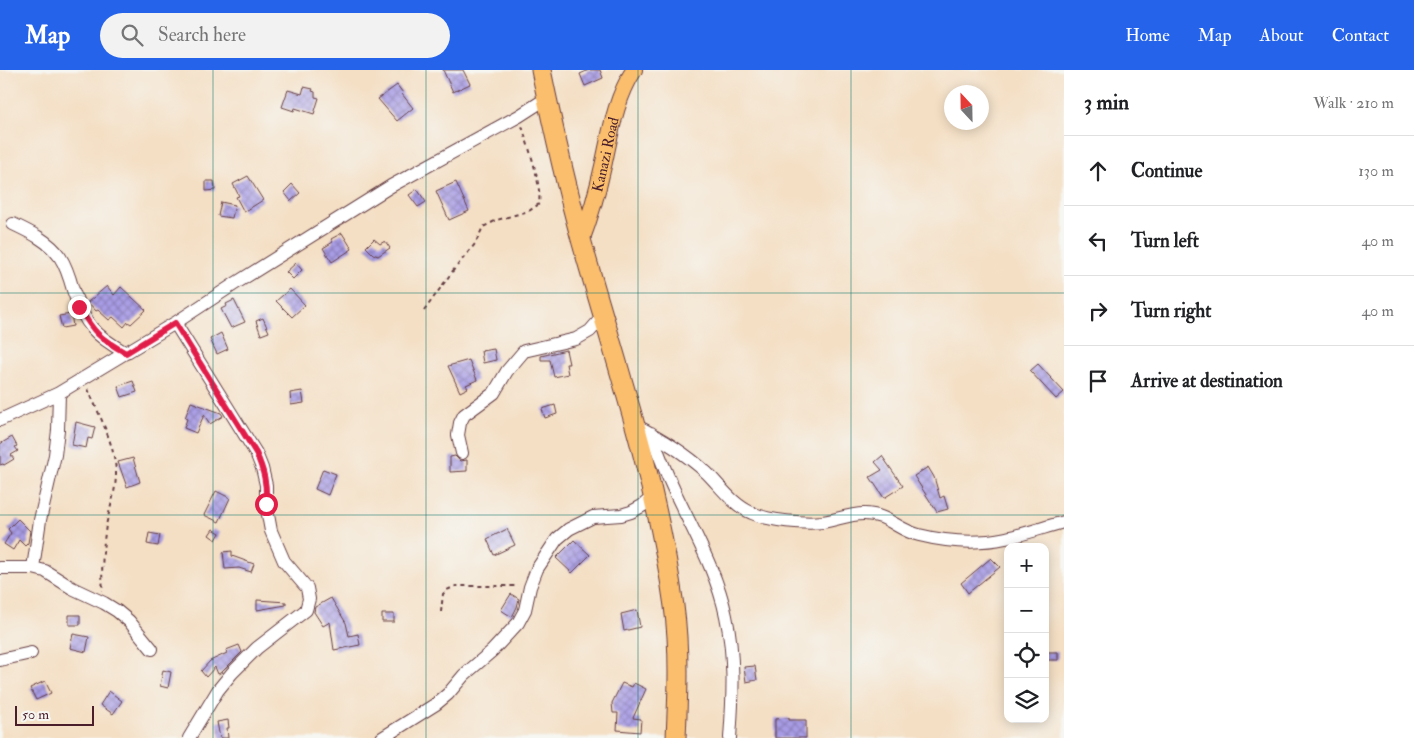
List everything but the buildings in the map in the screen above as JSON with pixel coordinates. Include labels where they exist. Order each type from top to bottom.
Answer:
[{"type":"highway","points":[[541,70],[546,98],[581,241],[635,425],[653,497],[674,606],[679,663],[676,738]]},
{"type":"main road","name":"Kanazi Road","points":[[581,241],[595,202],[616,107],[626,82],[634,70]]},
{"type":"street","points":[[0,420],[58,392],[126,353],[391,186],[519,116],[546,98]]},
{"type":"street","points":[[13,224],[46,243],[60,258],[79,307],[92,329],[106,342],[126,353]]},
{"type":"street","points":[[462,453],[458,435],[460,423],[464,415],[494,393],[507,371],[524,351],[576,339],[590,331],[603,316]]},
{"type":"street","points":[[175,323],[256,453],[266,485],[266,504],[271,531],[284,561],[307,588],[309,599],[306,610],[257,648],[232,673],[218,690],[189,738]]},
{"type":"street","points":[[33,568],[40,520],[58,430],[58,392]]},
{"type":"street","points":[[635,425],[651,433],[687,457],[706,472],[736,504],[752,514],[806,524],[863,514],[879,515],[907,531],[959,542],[981,542],[1005,538],[1064,522]]},
{"type":"street","points":[[651,433],[673,489],[714,575],[726,615],[732,654],[730,738]]},
{"type":"street","points":[[382,738],[436,704],[448,694],[464,675],[492,651],[522,618],[537,569],[558,539],[569,529],[593,517],[626,514],[642,506],[653,497]]},
{"type":"street","points":[[0,568],[33,568],[45,571],[72,588],[117,611],[129,621],[152,649]]},
{"type":"street","points":[[0,660],[31,653]]},
{"type":"path","points":[[424,311],[475,244],[483,227],[497,220],[529,211],[539,204],[538,183],[519,116]]},
{"type":"path","points":[[83,378],[110,443],[116,472],[103,554],[102,582],[104,603]]},
{"type":"path","points":[[440,612],[443,594],[456,586],[530,587]]},
{"type":"route","points":[[79,307],[92,329],[106,342],[126,353],[175,323],[256,453],[266,485],[266,504]]}]
